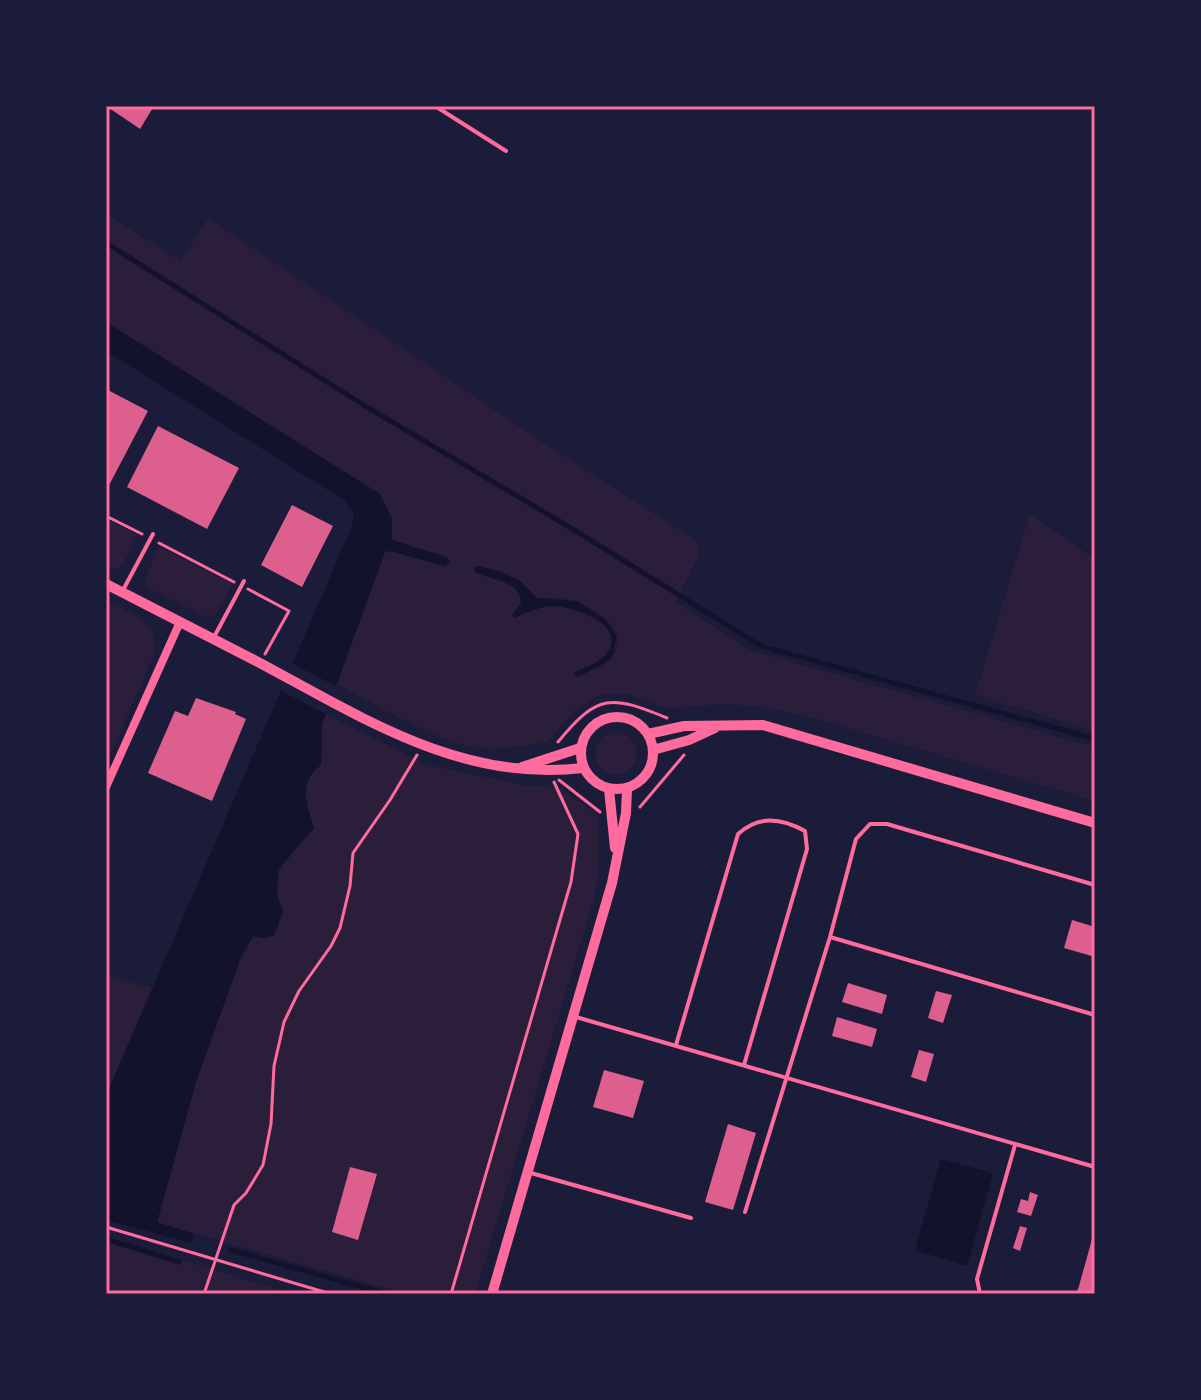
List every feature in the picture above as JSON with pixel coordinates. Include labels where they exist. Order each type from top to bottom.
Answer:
[{"type":"street","points":[[106,584],[421,746],[468,761],[544,772],[583,768]]},
{"type":"street","points":[[106,787],[180,622]]},
{"type":"street","points":[[610,717],[632,720],[648,734],[653,750],[647,774],[627,789],[609,789],[596,784],[583,768],[580,748],[590,728],[610,717]]},
{"type":"street","points":[[648,734],[684,726],[754,724],[782,729],[1095,823]]},
{"type":"street","points":[[653,750],[689,740],[722,725]]},
{"type":"street","points":[[516,768],[580,748]]},
{"type":"street","points":[[609,789],[617,858]]},
{"type":"street","points":[[492,1294],[609,896],[626,813],[627,789]]},
{"type":"lane","points":[[435,106],[506,151]]},
{"type":"lane","points":[[122,592],[152,537]]},
{"type":"lane","points":[[212,639],[243,583]]},
{"type":"lane","points":[[676,1045],[738,834],[750,823],[788,821],[805,831],[807,849],[744,1066]]},
{"type":"lane","points":[[745,1212],[830,937],[856,839],[870,824],[887,824],[1095,885]]},
{"type":"lane","points":[[830,937],[1095,1015]]},
{"type":"lane","points":[[574,1016],[1095,1167]]},
{"type":"lane","points":[[980,1294],[977,1279],[1015,1145]]},
{"type":"lane","points":[[528,1173],[691,1218]]},
{"type":"path","points":[[106,516],[243,583],[289,611],[260,663]]},
{"type":"path","points":[[554,747],[577,719],[599,703],[623,701],[672,719]]},
{"type":"path","points":[[204,1294],[234,1205],[246,1193],[263,1165],[271,1124],[274,1066],[284,1022],[299,991],[340,928],[350,886],[353,853],[390,800],[421,746]]},
{"type":"path","points":[[635,814],[680,757]]},
{"type":"path","points":[[451,1294],[571,882],[578,834],[557,782],[602,813]]},
{"type":"path","points":[[106,1227],[331,1294]]},
{"type":"shaded area","points":[[106,214],[181,261],[208,218],[550,447],[697,541],[700,553],[676,602],[749,650],[1095,747],[1095,801],[803,715],[755,706],[720,704],[667,709],[628,694],[600,695],[573,712],[548,742],[497,749],[463,744],[407,722],[337,684],[385,552],[444,566],[450,564],[448,558],[392,540],[380,494],[106,322]],"holes":[[[475,572],[520,581],[537,598],[574,601],[594,611],[616,634],[618,644],[614,653],[605,663],[577,677],[575,672],[607,653],[612,642],[604,625],[583,613],[551,606],[514,618],[522,603],[516,587]]]},
{"type":"shaded area","points":[[106,322],[380,494],[392,519],[392,540],[451,561],[444,566],[385,552],[322,724],[321,765],[309,779],[306,794],[314,828],[278,870],[277,896],[283,912],[274,936],[253,936],[241,957],[196,1082],[157,1222],[194,1234],[192,1243],[106,1220],[106,1096],[352,526],[354,513],[344,500],[106,351]]},
{"type":"shaded area","points":[[1030,514],[1095,559],[1095,731],[975,695]]},
{"type":"shaded area","points":[[106,519],[138,535],[117,570],[106,566]]},
{"type":"shaded area","points":[[159,547],[233,584],[216,615],[207,617],[146,587],[145,578]]},
{"type":"shaded area","points":[[478,566],[500,571],[520,581],[537,598],[577,601],[607,620],[616,636],[614,653],[608,661],[577,677],[574,673],[607,653],[611,643],[610,633],[604,625],[583,613],[551,606],[514,618],[512,615],[521,603],[516,589],[475,572],[474,568]]},
{"type":"shaded area","points":[[106,601],[133,614],[147,625],[155,642],[155,653],[106,765]]},
{"type":"shaded area","points":[[325,714],[427,765],[528,786],[563,788],[568,795],[597,813],[599,856],[594,899],[475,1294],[407,1294],[157,1223],[196,1082],[241,957],[253,936],[264,938],[283,912],[277,885],[279,874],[289,856],[314,828],[306,794],[309,778],[321,764]]},
{"type":"shaded area","points":[[616,732],[631,738],[637,753],[631,768],[616,774],[601,768],[595,753],[601,738]]},
{"type":"shaded area","points":[[106,976],[152,988],[106,1096]]},
{"type":"shaded area","points":[[941,1159],[993,1173],[967,1266],[915,1250]]},
{"type":"shaded area","points":[[106,1237],[293,1294],[106,1294]]},
{"type":"pier","points":[[289,662],[340,688],[329,716],[277,689]]},
{"type":"building","points":[[106,106],[154,106],[140,129]]},
{"type":"building","points":[[106,389],[148,411],[106,491]]},
{"type":"building","points":[[158,426],[239,468],[207,529],[127,487]]},
{"type":"building","points":[[292,505],[333,526],[302,587],[261,565]]},
{"type":"building","points":[[196,698],[236,712],[246,719],[212,801],[148,773],[175,711],[188,716]]},
{"type":"building","points":[[1072,920],[1095,927],[1095,957],[1064,948]]},
{"type":"building","points":[[848,983],[887,995],[882,1014],[842,1002]]},
{"type":"building","points":[[936,991],[952,995],[943,1023],[928,1018]]},
{"type":"building","points":[[837,1017],[877,1029],[872,1047],[832,1036]]},
{"type":"building","points":[[919,1050],[934,1054],[926,1082],[911,1077]]},
{"type":"building","points":[[604,1070],[644,1081],[633,1118],[593,1107]]},
{"type":"building","points":[[728,1124],[756,1133],[733,1210],[705,1202]]},
{"type":"building","points":[[350,1167],[377,1174],[358,1240],[332,1232]]},
{"type":"building","points":[[1030,1192],[1038,1195],[1031,1216],[1017,1212],[1021,1199],[1028,1201]]},
{"type":"building","points":[[1020,1226],[1027,1228],[1020,1251],[1013,1248]]},
{"type":"building","points":[[1094,1232],[1095,1294],[1076,1294],[1079,1286]]},
{"type":"waterway","points":[[106,243],[362,404],[761,646],[1095,739]]},
{"type":"waterway","points":[[106,1239],[179,1262]]},
{"type":"waterway","points":[[231,1250],[387,1294]]}]
